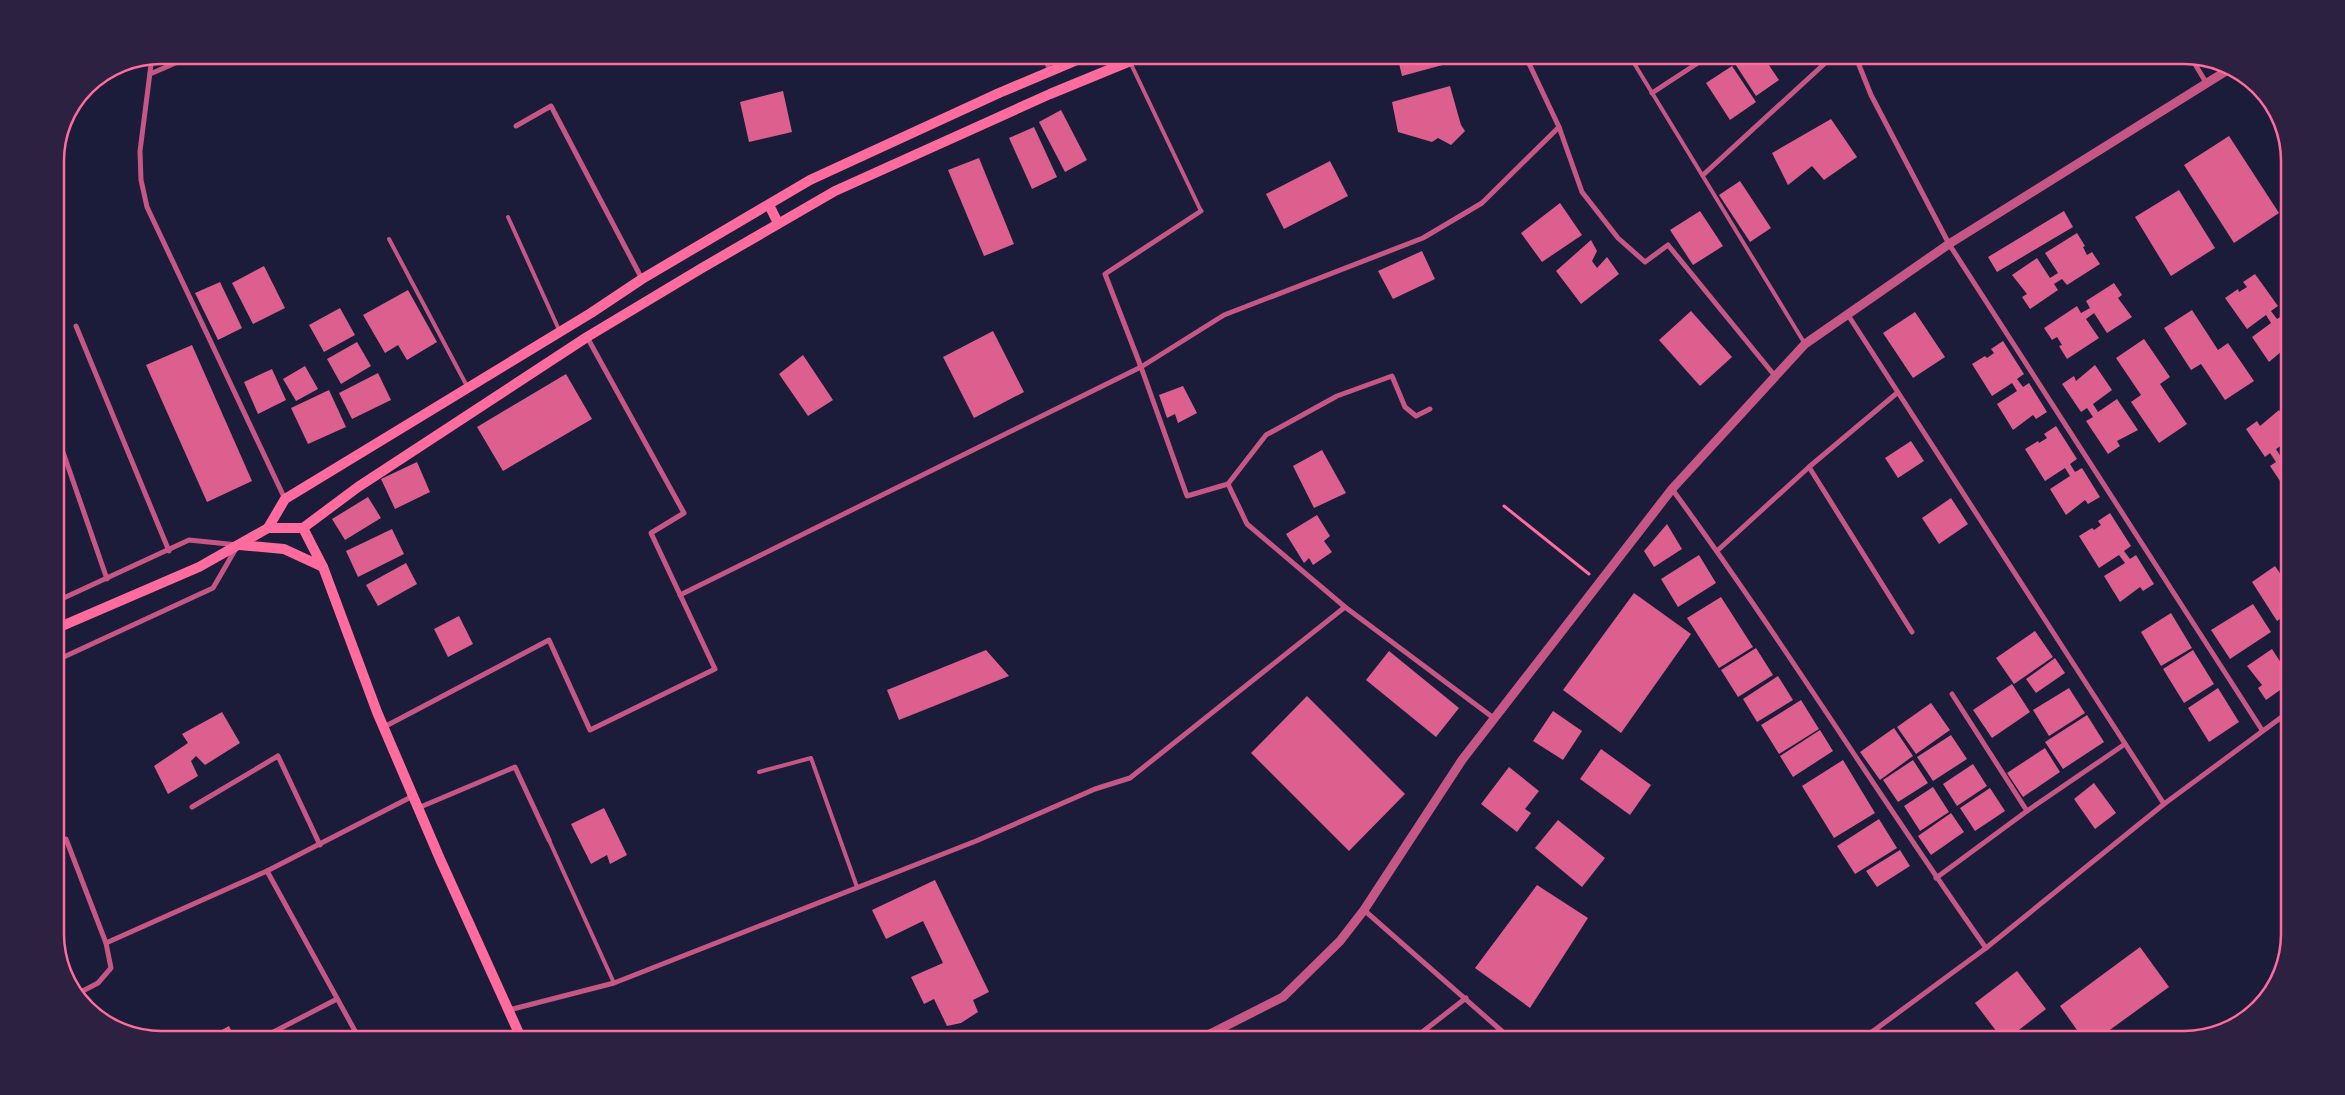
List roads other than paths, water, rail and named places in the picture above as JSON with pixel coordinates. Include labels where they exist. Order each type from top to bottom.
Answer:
[{"type":"main road","points":[[268,528],[285,499],[560,332],[642,279],[810,180],[1066,64]]},
{"type":"main road","points":[[64,625],[199,567],[268,528],[303,528],[358,487],[587,337],[834,191],[1120,64]]},
{"type":"main road","points":[[769,205],[778,223]]},
{"type":"main road","points":[[303,528],[323,567],[384,728],[418,808],[518,1031]]},
{"type":"main road","points":[[238,545],[284,549],[323,567]]},
{"type":"street","points":[[150,74],[173,64]]},
{"type":"street","points":[[1047,64],[1050,70]]},
{"type":"street","points":[[1529,64],[1559,128],[1582,192],[1618,238],[1645,262],[1668,245],[1775,376]]},
{"type":"street","points":[[1652,93],[1696,64]]},
{"type":"street","points":[[1703,176],[1824,64]]},
{"type":"street","points":[[1858,64],[1871,95],[1949,244],[2262,730]]},
{"type":"street","points":[[151,65],[140,151],[140,180],[147,206],[285,499]]},
{"type":"street","points":[[2195,65],[2207,84]]},
{"type":"street","points":[[1216,1031],[1282,997],[1340,940],[1364,910],[1462,760],[1672,489],[1804,344],[1949,244],[2224,72]]},
{"type":"street","points":[[516,126],[551,106],[642,279]]},
{"type":"street","points":[[680,594],[1141,367],[1224,315],[1423,238],[1482,204],[1559,128]]},
{"type":"street","points":[[1201,212],[1106,274],[1187,496],[1228,484],[1266,435],[1346,393],[1392,376],[1405,407],[1416,416],[1430,408]]},
{"type":"street","points":[[1848,315],[2164,804]]},
{"type":"street","points":[[76,326],[169,551]]},
{"type":"street","points":[[384,728],[549,640],[590,730],[715,669],[652,533],[684,513],[587,337]]},
{"type":"street","points":[[1717,551],[1809,467],[1897,393]]},
{"type":"street","points":[[64,454],[107,579]]},
{"type":"street","points":[[1809,467],[1912,632]]},
{"type":"street","points":[[1228,484],[1247,524],[1345,607],[1495,719]]},
{"type":"street","points":[[1672,489],[1717,551],[1936,878],[1986,948]]},
{"type":"street","points":[[64,598],[169,551],[189,540],[238,545],[213,588],[64,658]]},
{"type":"street","points":[[509,1010],[614,983],[976,841],[1095,789],[1130,778],[1345,607]]},
{"type":"street","points":[[1952,694],[2026,811]]},
{"type":"street","points":[[1873,1031],[1986,948],[2164,804],[2281,717]]},
{"type":"street","points":[[1936,878],[2026,811],[2124,744]]},
{"type":"street","points":[[192,807],[278,756],[320,845]]},
{"type":"street","points":[[418,808],[515,767],[549,840]]},
{"type":"street","points":[[106,943],[268,871],[414,795]]},
{"type":"street","points":[[66,839],[106,943],[111,968],[98,983],[83,991]]},
{"type":"street","points":[[268,871],[355,1031]]},
{"type":"street","points":[[1364,910],[1502,1031]]},
{"type":"street","points":[[1424,1031],[1466,998]]},
{"type":"street","points":[[275,1031],[337,999]]},
{"type":"lane","points":[[1131,64],[1201,212]]},
{"type":"lane","points":[[1634,64],[1804,344]]},
{"type":"lane","points":[[508,217],[560,332]]},
{"type":"lane","points":[[389,239],[468,388]]},
{"type":"lane","points":[[759,772],[811,758],[857,887]]},
{"type":"lane","points":[[549,840],[614,983]]}]
